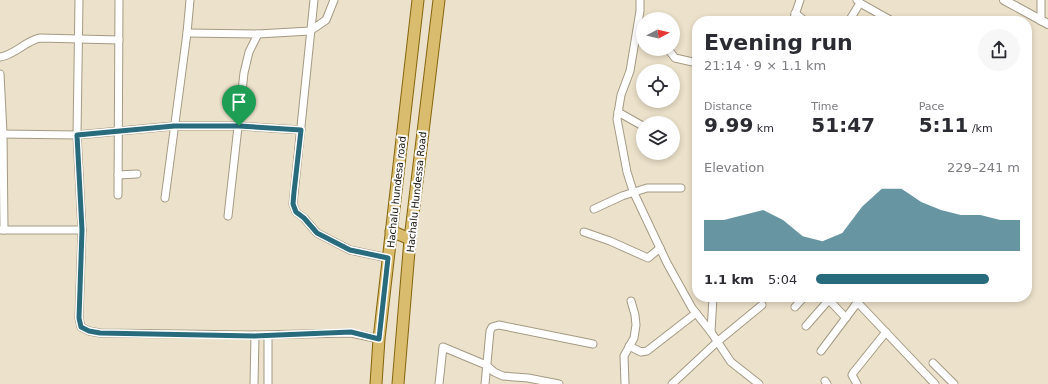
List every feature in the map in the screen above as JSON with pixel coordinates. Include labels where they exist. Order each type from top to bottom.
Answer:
[{"type":"main road","name":"Hachalu hundesa road","points":[[376,384],[379,339],[418,0]]},
{"type":"main road","name":"Hachalu Hundessa Road","points":[[398,384],[410,239],[439,0]]},
{"type":"main road","points":[[391,231],[410,239]]},
{"type":"street","points":[[79,0],[77,135],[82,230],[79,318],[81,327],[89,331],[100,333],[254,336],[351,332],[379,339]]},
{"type":"street","points":[[118,195],[119,0]]},
{"type":"street","points":[[165,198],[190,0]]},
{"type":"street","points":[[314,0],[293,204],[296,212],[304,218],[317,233],[350,250],[388,258]]},
{"type":"street","points":[[187,33],[258,34],[310,31],[326,20],[334,0]]},
{"type":"street","points":[[640,0],[640,12]]},
{"type":"street","points":[[794,16],[800,0]]},
{"type":"street","points":[[1004,0],[1045,22]]},
{"type":"street","points":[[1041,0],[1045,22]]},
{"type":"street","points":[[852,16],[859,2],[883,16]]},
{"type":"street","points":[[795,13],[799,16]]},
{"type":"street","points":[[228,216],[244,73],[249,52],[258,34]]},
{"type":"street","points":[[636,36],[630,71],[621,95],[617,119],[627,172],[633,192],[660,248],[692,308],[711,332],[731,362],[759,384]]},
{"type":"street","points":[[0,57],[13,52],[32,40],[40,38],[119,40]]},
{"type":"street","points":[[673,56],[675,58],[692,62]]},
{"type":"street","points":[[0,74],[2,134],[2,230],[82,230]]},
{"type":"street","points":[[618,112],[636,122]]},
{"type":"street","points":[[2,134],[77,135],[174,126],[239,126],[301,130]]},
{"type":"street","points":[[118,175],[137,174]]},
{"type":"street","points":[[594,209],[633,192],[647,188],[681,188]]},
{"type":"street","points":[[584,232],[610,241],[648,258],[660,248]]},
{"type":"street","points":[[625,384],[624,356],[634,338],[636,325],[631,301]]},
{"type":"street","points":[[711,332],[713,302]]},
{"type":"street","points":[[795,307],[800,302]]},
{"type":"street","points":[[806,326],[824,302]]},
{"type":"street","points":[[831,302],[846,318]]},
{"type":"street","points":[[821,351],[856,304],[860,305],[935,384]]},
{"type":"street","points":[[672,384],[717,342],[762,305]]},
{"type":"street","points":[[629,346],[641,352],[647,351],[696,313]]},
{"type":"street","points":[[484,384],[490,331],[492,327],[499,325],[593,344]]},
{"type":"street","points":[[857,384],[852,375],[853,373],[886,332]]},
{"type":"street","points":[[268,335],[268,384]]},
{"type":"street","points":[[254,336],[254,384]]},
{"type":"street","points":[[439,384],[443,348],[486,365],[494,372],[503,376],[528,378],[559,384]]},
{"type":"street","points":[[934,363],[954,384]]},
{"type":"route","points":[[174,126],[239,126],[301,130],[293,204],[296,212],[304,218],[317,233],[350,250],[388,258],[379,339],[351,332],[254,336],[100,333],[89,331],[81,327],[79,318],[82,230],[77,135],[174,126]]}]
